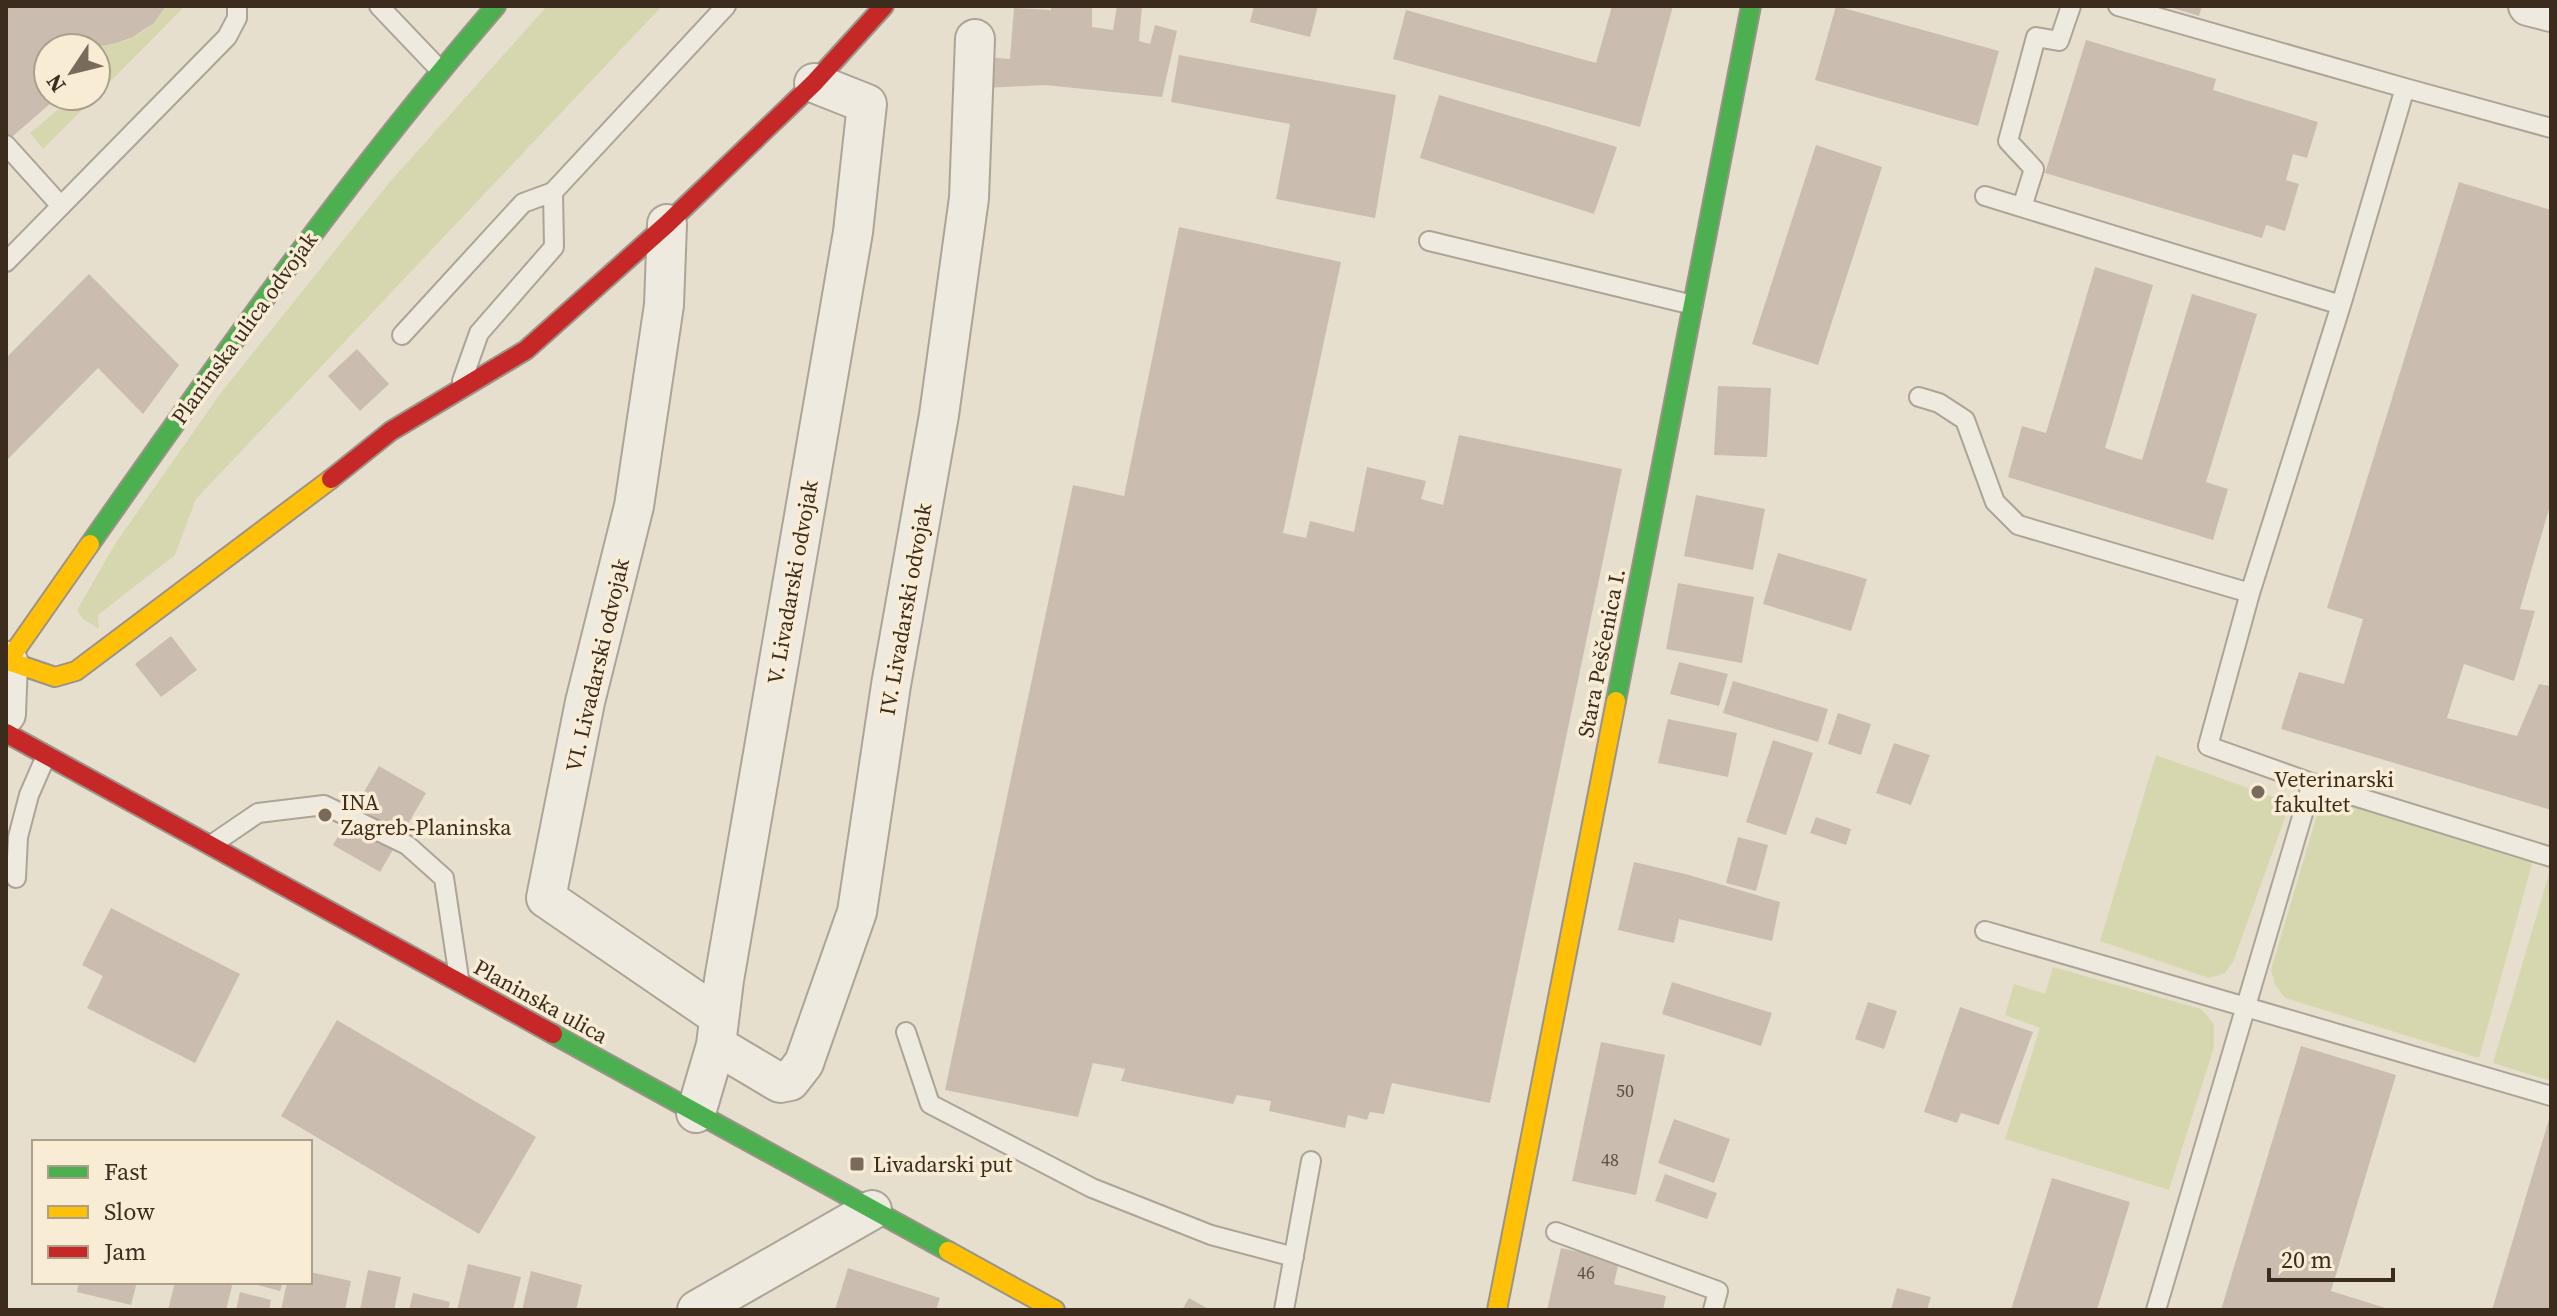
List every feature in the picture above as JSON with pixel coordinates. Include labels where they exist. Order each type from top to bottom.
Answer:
[{"type":"street","name":"Planinska ulica odvojak","points":[[7,662],[195,393],[317,229],[440,70],[496,6]]},
{"type":"street","points":[[6,714],[7,662],[55,677],[76,671],[310,496],[391,431],[526,350],[667,224],[814,83],[884,6]]},
{"type":"street","name":"Stara Peščenica I.","points":[[1497,1310],[1751,6]]},
{"type":"street","points":[[2528,6],[2551,12]]},
{"type":"street","name":"IV. Livadarski odvojak","points":[[717,1030],[780,1083],[790,1081],[804,1063],[857,912],[891,685],[939,415],[969,198],[975,39]]},
{"type":"street","name":"V. Livadarski odvojak","points":[[696,1113],[717,1030],[853,232],[867,104],[814,83]]},
{"type":"street","name":"VI. Livadarski odvojak","points":[[667,224],[664,305],[634,506],[585,702],[546,898],[717,1030]]},
{"type":"street","name":"Planinska ulica","points":[[6,733],[1055,1310]]},
{"type":"street","points":[[697,1310],[872,1210]]},
{"type":"lane","points":[[6,262],[227,37],[237,18],[237,6]]},
{"type":"lane","points":[[379,6],[440,70]]},
{"type":"lane","points":[[402,335],[523,203],[553,192],[726,6]]},
{"type":"lane","points":[[2022,207],[2034,169],[2008,141],[2036,37],[2059,41],[2071,6]]},
{"type":"lane","points":[[2118,6],[2551,128]]},
{"type":"lane","points":[[2405,88],[2341,305],[2250,593],[2208,746],[2312,783],[2551,857]]},
{"type":"lane","points":[[6,145],[61,206]]},
{"type":"lane","points":[[459,391],[479,333],[554,247],[553,192]]},
{"type":"lane","points":[[1985,196],[2341,305]]},
{"type":"lane","points":[[1429,241],[1693,305]]},
{"type":"lane","points":[[1919,397],[1939,403],[1965,420],[1995,502],[2018,525],[2250,593]]},
{"type":"lane","points":[[16,878],[18,837],[29,795],[46,756]]},
{"type":"lane","points":[[2156,1310],[2312,783]]},
{"type":"lane","points":[[209,846],[258,813],[324,805],[407,845],[444,878],[461,985]]},
{"type":"lane","points":[[1985,931],[2551,1096]]},
{"type":"lane","points":[[906,1032],[930,1104],[1092,1188],[1211,1235],[1294,1257]]},
{"type":"lane","points":[[1284,1310],[1311,1161]]},
{"type":"lane","points":[[1556,1232],[1718,1291],[1713,1310]]},
{"type":"green space","points":[[166,6],[185,6],[112,80],[112,44],[123,42],[148,28]]},
{"type":"green space","points":[[547,6],[662,6],[196,499],[175,555],[98,615],[99,629],[83,619],[77,610],[115,544],[220,394],[389,183]]},
{"type":"green space","points":[[55,112],[80,112],[43,149],[30,133]]},
{"type":"green space","points":[[2156,755],[2276,798],[2287,812],[2233,962],[2225,973],[2209,978],[2100,941]]},
{"type":"green space","points":[[2331,803],[2346,803],[2533,860],[2479,1058],[2285,998],[2275,985],[2271,970],[2317,815]]},
{"type":"green space","points":[[2551,867],[2551,1081],[2493,1063]]},
{"type":"green space","points":[[2053,967],[2201,1009],[2214,1024],[2214,1047],[2169,1190],[2005,1139],[2040,1028],[2005,1015],[2014,984],[2045,994]]},
{"type":"building","points":[[6,6],[166,6],[154,23],[117,43],[112,44],[112,32],[32,32],[32,112],[41,112],[6,142]]},
{"type":"building","points":[[1051,6],[1092,6],[1092,27],[1113,30],[1117,6],[1142,6],[1139,41],[1150,44],[1155,25],[1177,31],[1162,97],[1045,85],[986,88],[987,57],[1010,59],[1014,8],[1051,10]]},
{"type":"building","points":[[1254,6],[1318,6],[1310,37],[1250,22]]},
{"type":"building","points":[[1612,6],[1673,6],[1640,127],[1393,59],[1406,10],[1596,63]]},
{"type":"building","points":[[1836,6],[1999,51],[1978,126],[1815,80]]},
{"type":"building","points":[[2166,6],[2202,6],[2199,16]]},
{"type":"building","points":[[2086,40],[2216,79],[2213,90],[2318,122],[2307,158],[2293,154],[2286,180],[2299,184],[2285,231],[2266,225],[2262,238],[2045,173]]},
{"type":"building","points":[[1179,55],[1396,95],[1375,218],[1276,199],[1290,124],[1171,102]]},
{"type":"building","points":[[1439,95],[1617,147],[1594,214],[1420,158]]},
{"type":"building","points":[[1816,145],[1882,167],[1818,365],[1752,344]]},
{"type":"building","points":[[2459,182],[2551,210],[2551,502],[2520,609],[2535,611],[2514,681],[2464,664],[2447,718],[2517,736],[2539,684],[2551,686],[2551,810],[2281,729],[2299,672],[2344,684],[2363,619],[2327,608]]},
{"type":"building","points":[[1179,227],[1341,262],[1283,533],[1306,538],[1310,521],[1354,532],[1367,467],[1426,481],[1421,499],[1443,505],[1459,435],[1622,469],[1490,1103],[1392,1083],[1384,1114],[1370,1112],[1367,1120],[1348,1115],[1345,1128],[1269,1111],[1271,1101],[1237,1095],[1233,1104],[1121,1081],[1125,1069],[1093,1063],[1078,1117],[945,1090],[1073,485],[1124,496]]},
{"type":"building","points":[[2095,267],[2153,285],[2105,448],[2142,460],[2192,294],[2257,314],[2206,482],[2228,489],[2213,540],[2008,477],[2022,426],[2046,433]]},
{"type":"building","points":[[89,274],[179,365],[143,414],[98,368],[6,461],[6,358]]},
{"type":"building","points":[[357,349],[389,384],[360,411],[328,376]]},
{"type":"building","points":[[1718,386],[1771,388],[1767,457],[1714,455]]},
{"type":"building","points":[[1696,495],[1765,509],[1753,570],[1684,556]]},
{"type":"building","points":[[1778,553],[1867,579],[1851,631],[1763,604]]},
{"type":"building","points":[[1678,583],[1754,597],[1742,663],[1666,649]]},
{"type":"building","points":[[171,636],[197,670],[161,697],[135,664]]},
{"type":"building","points":[[1679,662],[1728,674],[1719,706],[1670,694]]},
{"type":"building","points":[[1733,681],[1828,709],[1818,742],[1723,713]]},
{"type":"building","points":[[1838,713],[1871,724],[1861,755],[1828,744]]},
{"type":"building","points":[[1668,719],[1737,733],[1728,777],[1658,763]]},
{"type":"building","points":[[1773,740],[1813,753],[1786,835],[1746,822]]},
{"type":"building","points":[[1894,743],[1930,755],[1911,805],[1876,793]]},
{"type":"building","points":[[379,766],[426,793],[380,872],[333,845]]},
{"type":"building","points":[[1816,817],[1851,829],[1846,845],[1810,833]]},
{"type":"building","points":[[1738,837],[1768,845],[1756,891],[1726,883]]},
{"type":"building","points":[[1634,862],[1780,902],[1772,941],[1679,919],[1674,943],[1618,930]]},
{"type":"building","points":[[111,908],[240,974],[195,1063],[87,1008],[103,976],[82,965]]},
{"type":"building","points":[[1672,982],[1772,1013],[1761,1046],[1662,1014]]},
{"type":"building","points":[[1868,1002],[1897,1011],[1884,1049],[1855,1039]]},
{"type":"building","points":[[1960,1007],[2033,1032],[1999,1125],[1961,1113],[1957,1123],[1924,1112]]},
{"type":"building","points":[[337,1020],[536,1137],[479,1234],[281,1116]]},
{"type":"building","points":[[1601,1042],[1665,1055],[1636,1195],[1572,1181]]},
{"type":"building","points":[[2301,1046],[2396,1075],[2331,1291],[2392,1310],[2221,1310]]},
{"type":"building","points":[[2550,1116],[2551,1310],[2492,1310]]},
{"type":"building","points":[[1674,1119],[1730,1139],[1714,1183],[1658,1163]]},
{"type":"building","points":[[1665,1174],[1717,1193],[1707,1219],[1655,1201]]},
{"type":"building","points":[[2052,1178],[2130,1202],[2097,1310],[2011,1310]]},
{"type":"building","points":[[1561,1248],[1619,1261],[1614,1284],[1666,1296],[1663,1310],[1547,1310]]},
{"type":"building","points":[[468,1264],[521,1277],[513,1310],[457,1310]]},
{"type":"building","points":[[848,1268],[940,1298],[936,1310],[835,1310]]},
{"type":"building","points":[[368,1270],[401,1277],[394,1310],[360,1310]]},
{"type":"building","points":[[531,1271],[582,1285],[576,1310],[522,1310]]},
{"type":"building","points":[[312,1272],[351,1281],[345,1310],[281,1310],[287,1284],[312,1284]]},
{"type":"building","points":[[79,1284],[136,1284],[131,1305],[77,1292]]},
{"type":"building","points":[[174,1284],[232,1284],[226,1310],[168,1310]]},
{"type":"building","points":[[254,1284],[282,1284],[280,1291]]},
{"type":"building","points":[[1897,1288],[1931,1297],[1927,1310],[1891,1310]]},
{"type":"building","points":[[240,1292],[271,1300],[269,1310],[236,1310]]},
{"type":"building","points":[[413,1293],[450,1302],[448,1310],[409,1310]]},
{"type":"building","points":[[1189,1298],[1210,1310],[1182,1310]]},
{"type":"traffic: fast","points":[[90,544],[337,202],[496,6]]},
{"type":"traffic: fast","points":[[1616,701],[1751,6]]},
{"type":"traffic: fast","points":[[553,1034],[948,1251]]},
{"type":"traffic: slow","points":[[90,544],[8,661],[55,677],[76,671],[331,479]]},
{"type":"traffic: slow","points":[[1497,1310],[1616,701]]},
{"type":"traffic: slow","points":[[948,1251],[1055,1310]]},
{"type":"traffic: jam","points":[[331,479],[391,431],[526,350],[667,224],[814,83],[884,6]]},
{"type":"traffic: jam","points":[[6,733],[553,1034]]},
{"type":"place","name":"Veterinarski fakultet","points":[[2258,792]]},
{"type":"place","name":"INA Zagreb-Planinska","points":[[325,815]]},
{"type":"place","name":"Livadarski put","points":[[857,1164]]}]
